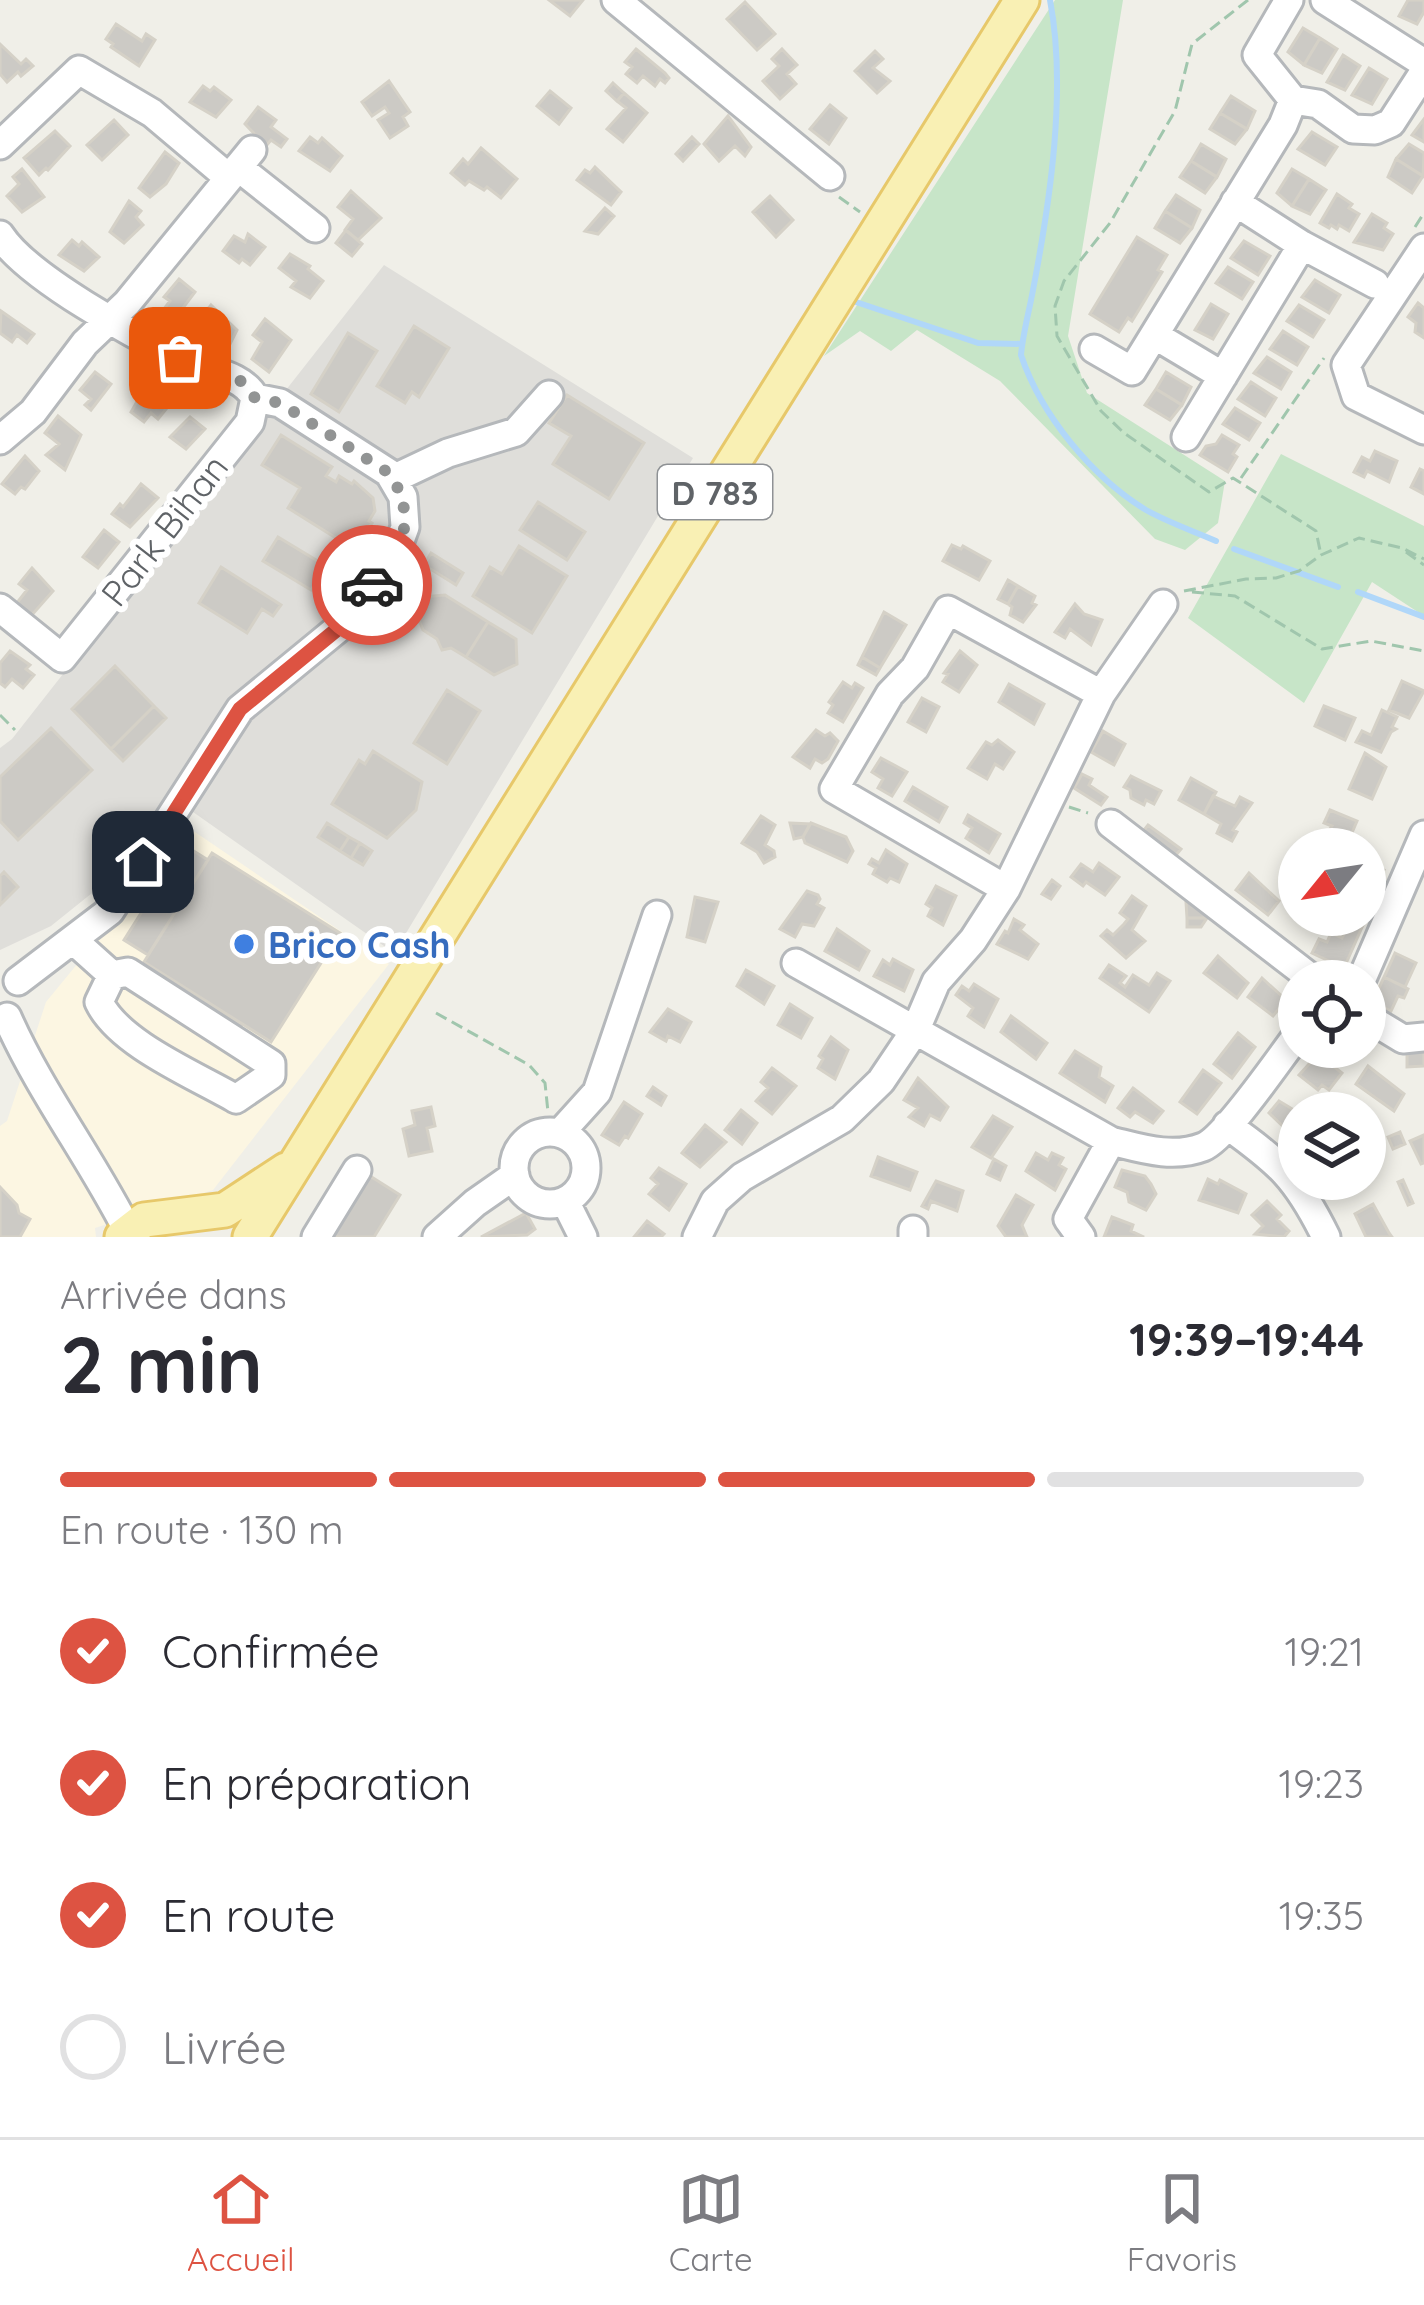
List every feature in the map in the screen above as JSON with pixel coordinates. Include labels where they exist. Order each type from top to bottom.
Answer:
[{"type":"main road","name":"D 783","points":[[250,1237],[1022,0]]},
{"type":"main road","points":[[127,1235],[144,1220],[225,1210],[297,1162]]},
{"type":"main road","name":"D 783","points":[[267,1237],[272,1203]]},
{"type":"street","points":[[616,0],[830,176]]},
{"type":"street","points":[[1288,0],[1257,55],[1293,100],[1318,104],[1353,129],[1375,130],[1391,123],[1424,68],[1325,0]]},
{"type":"street","points":[[0,145],[79,70],[240,165],[315,228]]},
{"type":"street","points":[[1094,349],[1132,371],[1283,125],[1293,100]]},
{"type":"street","points":[[0,440],[33,412],[86,343],[240,165]]},
{"type":"street","points":[[1235,202],[1375,284]]},
{"type":"street","points":[[0,236],[26,264],[111,319],[180,358],[243,382],[255,398],[280,403],[377,463],[403,497],[405,527],[356,610],[240,709],[121,898],[73,940],[9,976],[21,1003],[3,1017],[107,1188],[127,1235]]},
{"type":"street","points":[[1186,437],[1303,245]]},
{"type":"street","points":[[1424,248],[1346,365],[1356,396],[1424,430]]},
{"type":"street","points":[[1156,336],[1223,376]]},
{"type":"street","points":[[393,479],[448,453],[516,432],[549,395]]},
{"type":"street","name":"Park Bihan","points":[[0,608],[62,658],[250,422],[255,398]]},
{"type":"street","points":[[698,1237],[715,1201],[742,1178],[842,1119],[881,1081],[916,1029],[937,982],[974,940],[1006,889],[1101,694],[1162,604]]},
{"type":"street","points":[[1006,889],[835,789],[890,694],[915,668],[948,610],[1101,694]]},
{"type":"street","points":[[1111,824],[1289,960]]},
{"type":"street","points":[[1370,960],[1423,841]]},
{"type":"street","points":[[555,1132],[575,1141],[586,1165],[582,1186],[565,1201],[548,1204],[535,1201],[519,1187],[516,1156],[526,1140],[555,1132],[597,1092],[657,915]]},
{"type":"street","points":[[73,940],[112,975]]},
{"type":"street","points":[[796,963],[1111,1141],[1161,1154],[1205,1147],[1278,1060]]},
{"type":"street","points":[[128,972],[272,1064],[271,1075],[236,1099],[143,1045],[109,1023],[99,1002],[112,975],[128,972]]},
{"type":"street","points":[[1386,1029],[1403,1039],[1424,1037]]},
{"type":"street","points":[[1227,1125],[1280,1163],[1326,1237]]},
{"type":"street","points":[[1081,1237],[1068,1219],[1111,1141]]},
{"type":"street","points":[[316,1237],[357,1170]]},
{"type":"street","points":[[437,1237],[515,1175]]},
{"type":"street","points":[[565,1201],[583,1237]]},
{"type":"path","points":[[830,176],[828,188],[882,225]]},
{"type":"path","points":[[1424,562],[1402,548],[1359,538],[1299,571],[1276,578],[1184,591],[1235,596],[1322,649],[1371,641],[1424,651]]},
{"type":"path","points":[[0,715],[15,730]]},
{"type":"path","points":[[1051,796],[1111,824]]},
{"type":"path","points":[[436,1013],[529,1065],[545,1083],[555,1132]]},
{"type":"shaded area","points":[[384,265],[693,458],[394,953],[193,812],[51,926],[0,950],[0,748],[12,739]]},
{"type":"shaded area","points":[[189,828],[389,964],[213,1190],[95,1228],[96,1237],[0,1237],[0,1126],[7,1121],[46,1002]]},
{"type":"green space","points":[[1055,0],[1123,0],[1068,336],[1087,393],[1225,481],[1218,523],[1185,550],[1155,539],[1000,381],[917,330],[891,351],[860,331],[824,356]]},
{"type":"green space","points":[[1281,454],[1424,526],[1424,616],[1372,582],[1304,703],[1188,618]]},
{"type":"building","points":[[549,0],[583,0],[570,16]]},
{"type":"building","points":[[1408,0],[1424,0],[1417,24],[1399,16]]},
{"type":"building","points":[[745,2],[775,34],[757,50],[727,19]]},
{"type":"building","points":[[116,24],[142,41],[146,34],[155,40],[139,66],[106,39]]},
{"type":"building","points":[[1303,28],[1320,38],[1304,65],[1288,52]]},
{"type":"building","points":[[1320,38],[1337,49],[1322,73],[1304,65]]},
{"type":"building","points":[[0,44],[21,64],[26,59],[33,66],[7,82],[0,74]]},
{"type":"building","points":[[636,49],[665,73],[669,78],[665,83],[660,79],[655,86],[643,76],[637,83],[626,74],[632,67],[625,62]]},
{"type":"building","points":[[782,49],[797,65],[787,74],[796,84],[780,99],[763,81],[779,66],[772,59]]},
{"type":"building","points":[[875,51],[883,59],[873,68],[890,81],[877,93],[855,71]]},
{"type":"building","points":[[1343,55],[1360,66],[1345,90],[1327,82]]},
{"type":"building","points":[[1369,68],[1387,79],[1372,104],[1352,95]]},
{"type":"building","points":[[389,81],[410,112],[403,117],[408,126],[390,138],[378,120],[389,113],[385,107],[372,116],[362,102]]},
{"type":"building","points":[[613,83],[624,93],[617,101],[606,91]]},
{"type":"building","points":[[203,86],[210,91],[214,87],[231,100],[216,117],[190,102]]},
{"type":"building","points":[[550,91],[571,108],[559,124],[537,106]]},
{"type":"building","points":[[624,93],[647,113],[623,142],[607,129],[626,108],[617,101]]},
{"type":"building","points":[[1231,96],[1255,111],[1247,129],[1220,113]]},
{"type":"building","points":[[830,105],[846,118],[829,144],[810,129]]},
{"type":"building","points":[[258,107],[276,120],[271,127],[287,139],[281,147],[271,140],[266,146],[245,124]]},
{"type":"building","points":[[1220,113],[1247,129],[1235,144],[1210,129]]},
{"type":"building","points":[[728,116],[751,147],[745,156],[735,146],[719,161],[704,144]]},
{"type":"building","points":[[1424,119],[1424,142],[1412,135]]},
{"type":"building","points":[[114,120],[128,135],[102,160],[87,145]]},
{"type":"building","points":[[55,131],[70,146],[39,175],[24,158]]},
{"type":"building","points":[[1312,132],[1337,147],[1325,165],[1298,149]]},
{"type":"building","points":[[310,137],[318,143],[322,138],[342,156],[330,171],[299,151]]},
{"type":"building","points":[[692,137],[699,144],[683,161],[676,154]]},
{"type":"building","points":[[1201,144],[1226,159],[1217,177],[1191,161]]},
{"type":"building","points":[[1409,144],[1424,153],[1423,176],[1396,159]]},
{"type":"building","points":[[481,148],[517,179],[501,198],[487,187],[484,190],[469,181],[465,185],[451,173],[463,159],[468,164]]},
{"type":"building","points":[[165,152],[179,163],[166,184],[150,197],[139,188]]},
{"type":"building","points":[[1396,159],[1423,176],[1412,193],[1388,177]]},
{"type":"building","points":[[1191,161],[1217,177],[1205,193],[1180,177]]},
{"type":"building","points":[[595,167],[621,192],[611,205],[577,180]]},
{"type":"building","points":[[22,169],[44,197],[22,212],[7,196],[19,184],[13,177]]},
{"type":"building","points":[[1292,169],[1309,179],[1292,206],[1277,193]]},
{"type":"building","points":[[1309,179],[1326,190],[1310,214],[1292,206]]},
{"type":"building","points":[[351,191],[381,218],[358,240],[345,230],[353,219],[338,207]]},
{"type":"building","points":[[1337,194],[1359,214],[1349,231],[1320,223]]},
{"type":"building","points":[[1176,195],[1200,210],[1192,228],[1165,211]]},
{"type":"building","points":[[770,196],[793,220],[776,237],[753,212]]},
{"type":"building","points":[[129,201],[141,211],[136,217],[143,225],[124,243],[110,232]]},
{"type":"building","points":[[605,208],[614,216],[598,234],[585,231]]},
{"type":"building","points":[[1165,211],[1192,228],[1180,243],[1155,228]]},
{"type":"building","points":[[1372,214],[1387,223],[1384,228],[1393,234],[1383,250],[1354,242]]},
{"type":"building","points":[[346,230],[362,244],[352,256],[336,243]]},
{"type":"building","points":[[248,234],[265,247],[250,265],[223,251],[234,236],[245,242]]},
{"type":"building","points":[[1137,237],[1167,255],[1132,321],[1128,318],[1119,332],[1090,314]]},
{"type":"building","points":[[72,240],[79,246],[82,242],[99,257],[84,271],[59,255]]},
{"type":"building","points":[[1244,241],[1270,256],[1258,275],[1231,258]]},
{"type":"building","points":[[290,254],[323,281],[310,298],[291,287],[296,281],[279,268]]},
{"type":"building","points":[[1228,267],[1253,282],[1242,299],[1216,283]]},
{"type":"building","points":[[179,279],[195,292],[176,324],[161,313],[170,301],[164,297]]},
{"type":"building","points":[[1315,280],[1340,295],[1329,313],[1302,297]]},
{"type":"building","points":[[1418,303],[1424,308],[1424,338],[1408,317]]},
{"type":"building","points":[[1211,304],[1228,314],[1213,339],[1195,330]]},
{"type":"building","points":[[211,305],[237,330],[226,352],[195,325]]},
{"type":"building","points":[[1299,305],[1324,320],[1313,337],[1287,321]]},
{"type":"building","points":[[1,311],[34,334],[27,343],[17,335],[12,342],[0,333]]},
{"type":"building","points":[[265,319],[291,340],[269,372],[252,359],[262,342],[253,335]]},
{"type":"building","points":[[414,326],[449,348],[419,397],[412,392],[405,403],[377,386]]},
{"type":"building","points":[[1283,331],[1308,347],[1297,365],[1270,349]]},
{"type":"building","points":[[348,333],[377,351],[339,412],[311,394]]},
{"type":"building","points":[[1267,357],[1291,372],[1281,389],[1254,373]]},
{"type":"building","points":[[95,372],[111,384],[91,410],[85,405],[91,399],[80,390]]},
{"type":"building","points":[[1166,372],[1191,387],[1182,405],[1156,389]]},
{"type":"building","points":[[1251,382],[1276,398],[1265,416],[1238,399]]},
{"type":"building","points":[[147,384],[171,403],[158,419],[151,413],[144,422],[131,412]]},
{"type":"building","points":[[1156,389],[1182,405],[1170,420],[1145,405]]},
{"type":"building","points":[[567,395],[644,443],[609,499],[553,464],[571,436],[549,423]]},
{"type":"building","points":[[1235,408],[1260,423],[1249,440],[1223,424]]},
{"type":"building","points":[[58,416],[81,435],[65,470],[46,455],[59,444],[45,433]]},
{"type":"building","points":[[190,417],[205,429],[186,449],[170,437]]},
{"type":"building","points":[[281,435],[332,467],[326,476],[336,482],[339,476],[354,481],[373,498],[372,523],[352,548],[288,508],[300,488],[262,465]]},
{"type":"building","points":[[1222,435],[1239,445],[1228,472],[1200,455]]},
{"type":"building","points":[[1375,451],[1397,461],[1389,482],[1367,471],[1364,477],[1354,472],[1362,457],[1370,461]]},
{"type":"building","points":[[25,456],[39,471],[15,494],[2,484]]},
{"type":"building","points":[[1420,469],[1424,471],[1424,494],[1411,487]]},
{"type":"building","points":[[141,484],[158,498],[130,527],[112,514]]},
{"type":"building","points":[[538,502],[585,532],[567,560],[520,530]]},
{"type":"building","points":[[104,530],[119,542],[98,568],[83,557]]},
{"type":"building","points":[[278,537],[326,566],[311,590],[263,561]]},
{"type":"building","points":[[952,545],[990,561],[979,580],[943,561]]},
{"type":"building","points":[[519,546],[567,576],[532,633],[473,596],[490,567],[502,574]]},
{"type":"building","points":[[431,553],[463,573],[456,585],[424,565]]},
{"type":"building","points":[[221,567],[281,605],[273,616],[262,609],[247,633],[199,603]]},
{"type":"building","points":[[32,568],[53,591],[31,616],[16,604],[27,590],[19,584]]},
{"type":"building","points":[[1008,580],[1018,586],[1008,604],[998,599]]},
{"type":"building","points":[[1018,586],[1035,596],[1032,603],[1036,605],[1023,622],[1010,615],[1008,604]]},
{"type":"building","points":[[445,595],[488,622],[466,657],[451,648],[442,650],[437,639],[423,630],[410,598]]},
{"type":"building","points":[[1075,604],[1084,614],[1102,620],[1091,645],[1070,629],[1065,638],[1055,632]]},
{"type":"building","points":[[884,612],[906,625],[880,668],[862,657]]},
{"type":"building","points":[[488,622],[516,639],[517,664],[494,675],[466,657]]},
{"type":"building","points":[[10,651],[30,665],[26,669],[34,675],[23,688],[12,679],[5,687],[0,683],[0,663]]},
{"type":"building","points":[[960,651],[977,665],[959,692],[943,682]]},
{"type":"building","points":[[862,657],[880,668],[876,675],[858,665]]},
{"type":"building","points":[[115,666],[154,706],[111,749],[72,709]]},
{"type":"building","points":[[1402,681],[1424,691],[1409,718],[1389,710]]},
{"type":"building","points":[[843,682],[863,688],[843,722],[828,713],[833,705],[829,702]]},
{"type":"building","points":[[1009,684],[1044,704],[1034,724],[999,702]]},
{"type":"building","points":[[447,690],[480,711],[447,764],[414,743]]},
{"type":"building","points":[[922,698],[939,707],[926,732],[908,722]]},
{"type":"building","points":[[154,706],[166,718],[123,761],[111,749]]},
{"type":"building","points":[[1324,706],[1355,718],[1345,740],[1315,726]]},
{"type":"building","points":[[1382,710],[1397,717],[1392,727],[1396,729],[1381,752],[1356,742],[1362,731],[1371,735]]},
{"type":"building","points":[[51,728],[92,770],[18,840],[0,821],[0,777]]},
{"type":"building","points":[[816,730],[838,741],[828,759],[822,763],[815,759],[810,768],[793,757]]},
{"type":"building","points":[[1103,731],[1125,744],[1114,765],[1091,752]]},
{"type":"building","points":[[998,740],[1014,752],[1003,769],[995,764],[987,779],[968,768],[986,742],[992,745]]},
{"type":"building","points":[[373,751],[422,782],[416,810],[387,838],[332,804],[359,760],[365,764]]},
{"type":"building","points":[[1365,753],[1386,767],[1372,799],[1349,789]]},
{"type":"building","points":[[881,758],[907,772],[892,796],[878,788],[883,779],[872,772]]},
{"type":"building","points":[[1082,774],[1107,797],[1101,805],[1074,788]]},
{"type":"building","points":[[1131,776],[1161,791],[1154,804],[1131,798],[1124,787]]},
{"type":"building","points":[[1191,778],[1216,792],[1204,814],[1179,800]]},
{"type":"building","points":[[913,787],[947,807],[939,822],[905,801]]},
{"type":"building","points":[[1213,796],[1235,806],[1240,797],[1252,803],[1233,830],[1237,832],[1232,841],[1217,833],[1221,824],[1204,814]]},
{"type":"building","points":[[1330,810],[1357,821],[1354,828],[1331,828],[1324,823]]},
{"type":"building","points":[[968,815],[1000,834],[989,853],[966,838],[972,828],[964,823]]},
{"type":"building","points":[[761,816],[775,825],[765,845],[775,857],[764,863],[742,843]]},
{"type":"building","points":[[327,823],[349,837],[340,851],[318,837]]},
{"type":"building","points":[[790,823],[810,824],[803,837],[794,839]]},
{"type":"building","points":[[811,823],[846,837],[853,851],[847,862],[805,843],[803,837]]},
{"type":"building","points":[[1148,825],[1181,849],[1170,862],[1140,835]]},
{"type":"building","points":[[349,837],[360,843],[351,858],[340,851]]},
{"type":"building","points":[[360,843],[372,851],[363,865],[351,858]]},
{"type":"building","points":[[184,845],[208,860],[148,955],[124,940]]},
{"type":"building","points":[[886,850],[907,864],[899,882],[873,874],[876,868],[869,864],[872,859],[879,863]]},
{"type":"building","name":"Brico Cash","points":[[212,853],[340,933],[271,1042],[144,962]]},
{"type":"building","points":[[1099,863],[1119,877],[1105,895],[1071,877],[1081,864],[1093,872]]},
{"type":"building","points":[[4,872],[18,887],[0,905],[0,876]]},
{"type":"building","points":[[1249,873],[1278,902],[1268,915],[1236,890]]},
{"type":"building","points":[[1052,880],[1060,886],[1051,899],[1042,894]]},
{"type":"building","points":[[936,886],[956,896],[943,925],[928,916],[932,908],[926,904]]},
{"type":"building","points":[[807,891],[818,895],[817,904],[824,908],[814,926],[802,924],[795,937],[780,929]]},
{"type":"building","points":[[1132,896],[1146,906],[1132,930],[1145,941],[1126,958],[1101,936],[1107,930],[1113,935],[1128,919],[1120,913]]},
{"type":"building","points":[[695,897],[718,902],[705,942],[687,937]]},
{"type":"building","points":[[1201,901],[1210,909],[1207,918],[1187,918],[1186,902]]},
{"type":"building","points":[[1187,918],[1207,918],[1201,927],[1187,927]]},
{"type":"building","points":[[1014,919],[1038,944],[1028,959],[997,944]]},
{"type":"building","points":[[837,929],[869,951],[859,970],[825,951]]},
{"type":"building","points":[[1358,936],[1348,960],[1327,960],[1312,953],[1319,939]]},
{"type":"building","points":[[1395,953],[1416,963],[1405,987],[1386,978]]},
{"type":"building","points":[[1218,956],[1248,983],[1237,998],[1204,973]]},
{"type":"building","points":[[893,959],[913,970],[904,991],[874,976],[883,960],[890,965]]},
{"type":"building","points":[[1109,965],[1126,976],[1120,983],[1125,987],[1133,975],[1149,985],[1157,973],[1170,981],[1149,1012],[1100,978]]},
{"type":"building","points":[[746,970],[774,986],[764,1004],[737,986]]},
{"type":"building","points":[[1262,978],[1278,993],[1278,1010],[1273,1016],[1248,997]]},
{"type":"building","points":[[1386,978],[1408,989],[1404,998],[1398,996],[1391,1011],[1386,1009]]},
{"type":"building","points":[[974,984],[998,999],[984,1027],[968,1016],[973,1008],[956,995],[962,986],[969,991]]},
{"type":"building","points":[[204,1000],[242,1024],[239,1028],[201,1005]]},
{"type":"building","points":[[790,1004],[812,1018],[801,1038],[778,1025]]},
{"type":"building","points":[[668,1009],[691,1022],[680,1042],[650,1032]]},
{"type":"building","points":[[1011,1016],[1047,1043],[1036,1059],[1001,1032]]},
{"type":"building","points":[[1238,1033],[1255,1047],[1232,1078],[1214,1064]]},
{"type":"building","points":[[831,1037],[848,1050],[835,1079],[818,1068],[823,1059],[819,1056]]},
{"type":"building","points":[[1424,1049],[1424,1066],[1407,1067],[1407,1050]]},
{"type":"building","points":[[1075,1051],[1101,1067],[1099,1077],[1113,1086],[1105,1102],[1060,1073]]},
{"type":"building","points":[[772,1068],[796,1086],[772,1114],[756,1101],[768,1088],[761,1082]]},
{"type":"building","points":[[1305,1068],[1336,1068],[1342,1073],[1329,1090],[1322,1085],[1318,1090],[1299,1075]]},
{"type":"building","points":[[1371,1068],[1404,1094],[1394,1111],[1386,1105],[1386,1092],[1367,1092],[1356,1084]]},
{"type":"building","points":[[1203,1070],[1221,1083],[1197,1114],[1180,1102]]},
{"type":"building","points":[[918,1078],[948,1107],[940,1120],[930,1115],[924,1126],[909,1117],[918,1108],[904,1100]]},
{"type":"building","points":[[653,1087],[666,1096],[661,1105],[647,1096]]},
{"type":"building","points":[[1133,1088],[1163,1111],[1153,1123],[1118,1108]]},
{"type":"building","points":[[624,1102],[642,1114],[619,1145],[602,1135]]},
{"type":"building","points":[[431,1107],[435,1126],[427,1128],[432,1151],[409,1156],[403,1129],[415,1125],[412,1111]]},
{"type":"building","points":[[741,1110],[757,1123],[742,1144],[725,1130]]},
{"type":"building","points":[[993,1116],[1012,1127],[991,1158],[972,1147]]},
{"type":"building","points":[[705,1125],[726,1142],[700,1167],[682,1153]]},
{"type":"building","points":[[1400,1132],[1405,1144],[1393,1149],[1388,1137]]},
{"type":"building","points":[[1424,1135],[1424,1163],[1421,1164],[1410,1141]]},
{"type":"building","points":[[1036,1153],[1048,1160],[1052,1153],[1063,1158],[1059,1165],[1066,1169],[1055,1190],[1026,1171]]},
{"type":"building","points":[[878,1157],[917,1172],[910,1190],[871,1176]]},
{"type":"building","points":[[994,1159],[1006,1166],[1000,1180],[987,1174]]},
{"type":"building","points":[[659,1168],[686,1184],[669,1210],[649,1194],[658,1184],[651,1178]]},
{"type":"building","points":[[1122,1170],[1145,1176],[1151,1184],[1156,1194],[1146,1210],[1129,1202],[1127,1192],[1115,1187]]},
{"type":"building","points":[[370,1176],[400,1195],[374,1237],[331,1237]]},
{"type":"building","points":[[1208,1179],[1246,1194],[1238,1213],[1199,1200]]},
{"type":"building","points":[[1403,1180],[1413,1203],[1408,1205],[1398,1182]]},
{"type":"building","points":[[936,1181],[963,1191],[957,1211],[931,1201],[928,1209],[922,1206]]},
{"type":"building","points":[[0,1187],[19,1213],[30,1219],[20,1237],[0,1237]]},
{"type":"building","points":[[1016,1195],[1033,1205],[1022,1225],[1027,1237],[1006,1237],[998,1226]]},
{"type":"building","points":[[1267,1201],[1289,1231],[1284,1237],[1255,1234],[1263,1226],[1252,1215]]},
{"type":"building","points":[[1373,1204],[1392,1237],[1366,1237],[1355,1214]]},
{"type":"building","points":[[526,1213],[535,1229],[527,1235],[481,1237]]},
{"type":"building","points":[[1112,1217],[1133,1225],[1131,1231],[1144,1237],[1104,1237]]},
{"type":"building","points":[[647,1221],[664,1234],[634,1237]]},
{"type":"waterway","points":[[1050,0],[1057,70],[1054,145],[1021,355],[1055,422],[1106,480],[1146,510],[1216,541]]},
{"type":"waterway","points":[[850,300],[978,343],[1022,344]]},
{"type":"waterway","points":[[1234,549],[1338,587]]},
{"type":"waterway","points":[[1358,592],[1424,617]]},
{"type":"way so far","points":[[180,358],[243,382],[255,398],[280,403],[389,473],[403,497],[405,527],[372,585]]},
{"type":"place","name":"Brico Cash","points":[[244,944]]},
{"type":"route","points":[[143,862],[240,709],[346,622],[372,585]]}]
